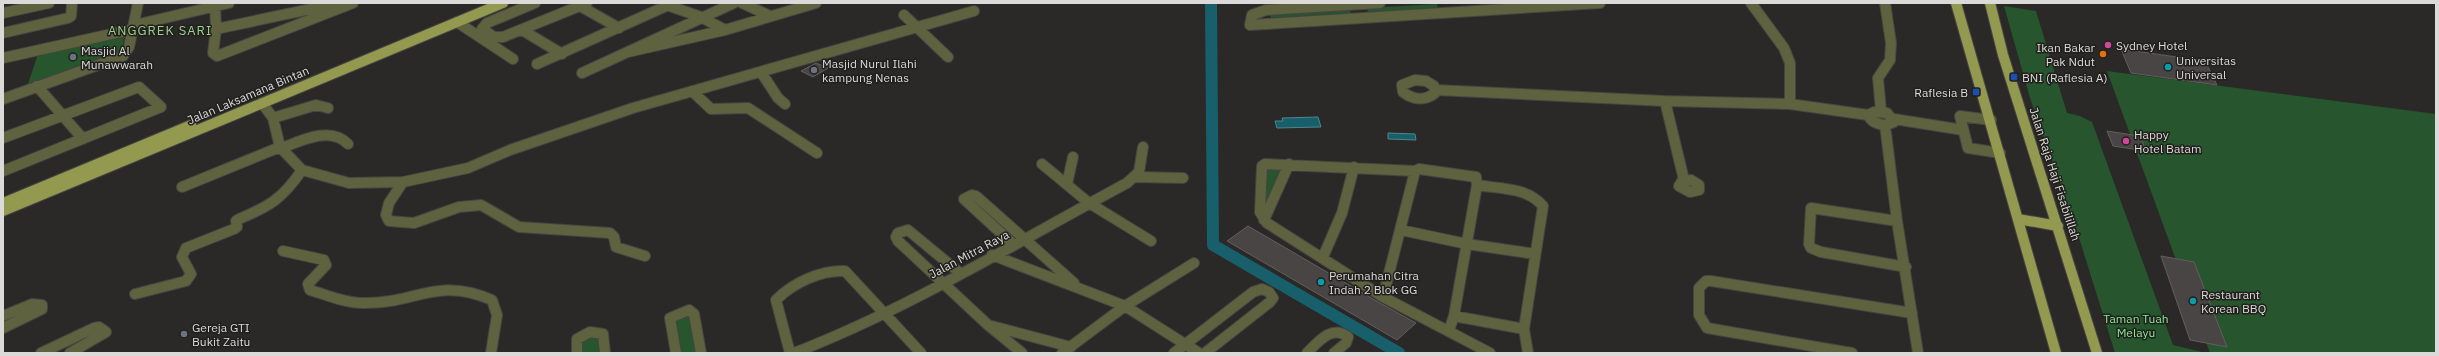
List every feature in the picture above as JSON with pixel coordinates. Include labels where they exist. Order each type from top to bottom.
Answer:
[{"type":"main road","name":"Jalan Laksamana Bintan","points":[[3,203],[370,54],[490,3]]},
{"type":"main road","name":"Jalan Laksamana Bintan","points":[[3,211],[262,103],[370,54],[504,3]]},
{"type":"main road","points":[[1956,3],[1991,120],[2056,353]]},
{"type":"main road","name":"Jalan Raja Haji Fisabilillah","points":[[1990,3],[2003,55],[2097,353]]},
{"type":"main road","points":[[2018,219],[2058,226]]},
{"type":"street","points":[[3,13],[49,3]]},
{"type":"street","points":[[3,33],[68,18],[71,16],[72,3]]},
{"type":"street","points":[[3,99],[123,56],[129,47],[138,3]]},
{"type":"street","points":[[3,58],[134,27],[214,5],[229,3]]},
{"type":"street","points":[[216,29],[340,3]]},
{"type":"street","points":[[214,5],[216,29],[213,53],[216,56],[353,3]]},
{"type":"street","points":[[535,3],[487,23],[482,29],[498,38],[522,30],[583,4],[619,28]]},
{"type":"street","points":[[582,73],[734,3]]},
{"type":"street","points":[[742,3],[770,16]]},
{"type":"street","points":[[628,52],[725,30],[816,3]]},
{"type":"street","points":[[1380,3],[1266,10],[1252,15],[1250,25],[1360,18],[1453,7],[1600,3]]},
{"type":"street","points":[[1751,3],[1784,48],[1790,63],[1790,104]]},
{"type":"street","points":[[1881,111],[1878,78],[1890,60],[1891,43],[1885,3]]},
{"type":"street","points":[[537,64],[619,28],[668,4],[701,17],[725,30]]},
{"type":"street","points":[[1357,4],[1360,18]]},
{"type":"street","points":[[262,103],[273,118],[281,148],[302,170],[349,183],[403,182],[468,168],[510,150],[692,91],[919,28],[974,11]]},
{"type":"street","points":[[904,15],[948,57]]},
{"type":"street","points":[[457,22],[513,59]]},
{"type":"street","points":[[522,30],[562,54]]},
{"type":"street","points":[[762,72],[778,98],[785,104]]},
{"type":"street","points":[[37,86],[84,139]]},
{"type":"street","points":[[3,138],[139,87],[160,104],[161,107],[3,171]]},
{"type":"street","points":[[1436,90],[1665,101],[1790,104],[1868,115],[1871,112],[1881,111],[1890,115],[1889,122],[1897,221],[1906,267],[1918,353]]},
{"type":"street","points":[[692,91],[712,109],[748,108],[818,153]]},
{"type":"street","points":[[1665,101],[1684,180]]},
{"type":"street","points":[[273,118],[316,105],[322,105],[328,108]]},
{"type":"street","points":[[1868,115],[1872,121],[1963,130]]},
{"type":"street","points":[[1991,120],[1960,116],[1968,148],[2000,153]]},
{"type":"street","points":[[182,187],[281,148],[322,136],[337,136],[345,140],[348,144]]},
{"type":"street","points":[[1143,147],[1141,167],[1135,177],[1183,178]]},
{"type":"street","points":[[1067,184],[1073,157]]},
{"type":"street","points":[[1042,164],[1089,203],[1151,241]]},
{"type":"street","points":[[1449,330],[1454,316],[1478,180],[1473,175],[1419,169],[1415,171],[1289,164],[1265,164],[1262,166],[1260,212],[1264,220],[1274,229],[1323,257],[1383,297],[1449,330],[1490,353]]},
{"type":"street","points":[[1264,220],[1289,164]]},
{"type":"street","points":[[1323,257],[1342,213],[1354,167]]},
{"type":"street","points":[[135,294],[186,281],[191,274],[182,257],[186,248],[234,229],[237,227],[236,221],[239,219],[275,204],[287,192],[302,170]]},
{"type":"street","points":[[1383,297],[1402,230],[1415,171]]},
{"type":"street","name":"Jalan Mitra Raya","points":[[794,353],[841,335],[884,314],[944,283],[992,255],[1014,245],[1135,177]]},
{"type":"street","points":[[403,182],[389,203],[386,216],[389,222],[399,225],[417,224],[472,205],[482,205],[506,222],[519,227],[610,233],[614,237],[616,247],[644,256]]},
{"type":"street","points":[[1477,185],[1526,193],[1539,199],[1543,206],[1524,329],[1528,353]]},
{"type":"street","points":[[1014,245],[965,202],[964,199],[972,195],[976,196],[1026,238],[1081,288]]},
{"type":"street","points":[[1897,221],[1815,207],[1811,208],[1809,244],[1811,248],[1821,252],[1906,267]]},
{"type":"street","points":[[960,273],[908,230],[898,233],[896,237],[898,241],[988,324],[1022,353]]},
{"type":"street","points":[[1402,230],[1467,244],[1535,254]]},
{"type":"street","points":[[283,251],[324,260],[326,265],[308,284],[310,290],[363,303],[456,288],[478,292],[492,300],[497,315],[491,353]]},
{"type":"street","points":[[992,255],[1125,306],[1199,353]]},
{"type":"street","points":[[988,324],[1066,350],[1125,306],[1194,263]]},
{"type":"street","points":[[790,353],[776,300],[780,295],[816,277],[828,272],[845,271],[921,353]]},
{"type":"street","points":[[1852,353],[1707,328],[1702,325],[1700,318],[1699,288],[1706,281],[1711,281],[1912,313]]},
{"type":"street","points":[[1174,353],[1253,292],[1260,288],[1267,289],[1271,293],[1273,298],[1270,302],[1205,353]]},
{"type":"street","points":[[3,316],[32,304],[42,305],[42,309],[3,328]]},
{"type":"street","points":[[676,353],[670,318],[672,314],[689,310],[694,314],[701,353]]},
{"type":"street","points":[[1454,316],[1524,329]]},
{"type":"street","points":[[41,353],[94,328],[99,327],[106,332],[70,353]]},
{"type":"street","points":[[1307,353],[1330,333],[1336,330],[1344,332],[1348,337],[1346,343],[1334,353]]},
{"type":"street","points":[[577,353],[577,338],[585,334],[598,332],[603,334],[605,353]]},
{"type":"green space","points":[[1437,4],[1438,8],[1368,12],[1367,8]]},
{"type":"green space","name":"Taman Tuah Melayu","points":[[2004,6],[2036,11],[2067,113],[2080,116],[2092,122],[2173,345],[2206,353],[2115,353],[2076,228],[2030,98]]},
{"type":"green space","points":[[1349,9],[1351,13],[1271,18],[1270,15]]},
{"type":"green space","points":[[125,31],[122,52],[26,90],[39,51]]},
{"type":"green space","points":[[2107,71],[2436,114],[2436,353],[2210,353]]},
{"type":"green space","points":[[1262,169],[1282,170],[1261,211]]},
{"type":"green space","points":[[689,314],[697,353],[681,353],[674,318]]},
{"type":"green space","points":[[598,336],[600,353],[582,353],[581,341]]},
{"type":"water","points":[[1318,117],[1321,127],[1277,128],[1275,121],[1283,121],[1282,118]]},
{"type":"water","points":[[1388,133],[1415,134],[1416,140],[1388,139]]},
{"type":"building","name":"Universitas Universal","points":[[2121,49],[2205,61],[2217,85],[2131,73]]},
{"type":"building","name":"Masjid Nurul Ilahi kampung Nenas","points":[[816,63],[828,68],[813,77],[801,71]]},
{"type":"building","name":"Happy Hotel Batam","points":[[2107,131],[2140,136],[2146,151],[2113,146]]},
{"type":"building","name":"Perumahan Citra Indah 2 Blok GG","points":[[1248,226],[1416,323],[1397,340],[1227,241]]},
{"type":"building","name":"Restaurant Korean BBQ","points":[[2161,256],[2194,262],[2227,347],[2190,340]]},
{"type":"waterway","points":[[1211,3],[1213,245],[1399,353]]},
{"type":"place","name":"Sydney Hotel","points":[[2108,45]]},
{"type":"place","name":"Ikan Bakar Pak Ndut","points":[[2103,54]]},
{"type":"place","name":"Masjid Al Munawwarah","points":[[73,57]]},
{"type":"place","name":"Universitas Universal","points":[[2168,67]]},
{"type":"place","name":"Masjid Nurul Ilahi kampung Nenas","points":[[814,70]]},
{"type":"place","name":"BNI (Raflesia A)","points":[[2014,77]]},
{"type":"place","name":"Raflesia B","points":[[1976,92]]},
{"type":"place","name":"Happy Hotel Batam","points":[[2126,141]]},
{"type":"place","name":"Perumahan Citra Indah 2 Blok GG","points":[[1321,282]]},
{"type":"place","name":"Restaurant Korean BBQ","points":[[2193,301]]},
{"type":"place","name":"Gereja GTI Bukit Zaitu","points":[[184,334]]},
{"type":"district","name":"ANGGREK SARI","points":[[160,30]]}]
